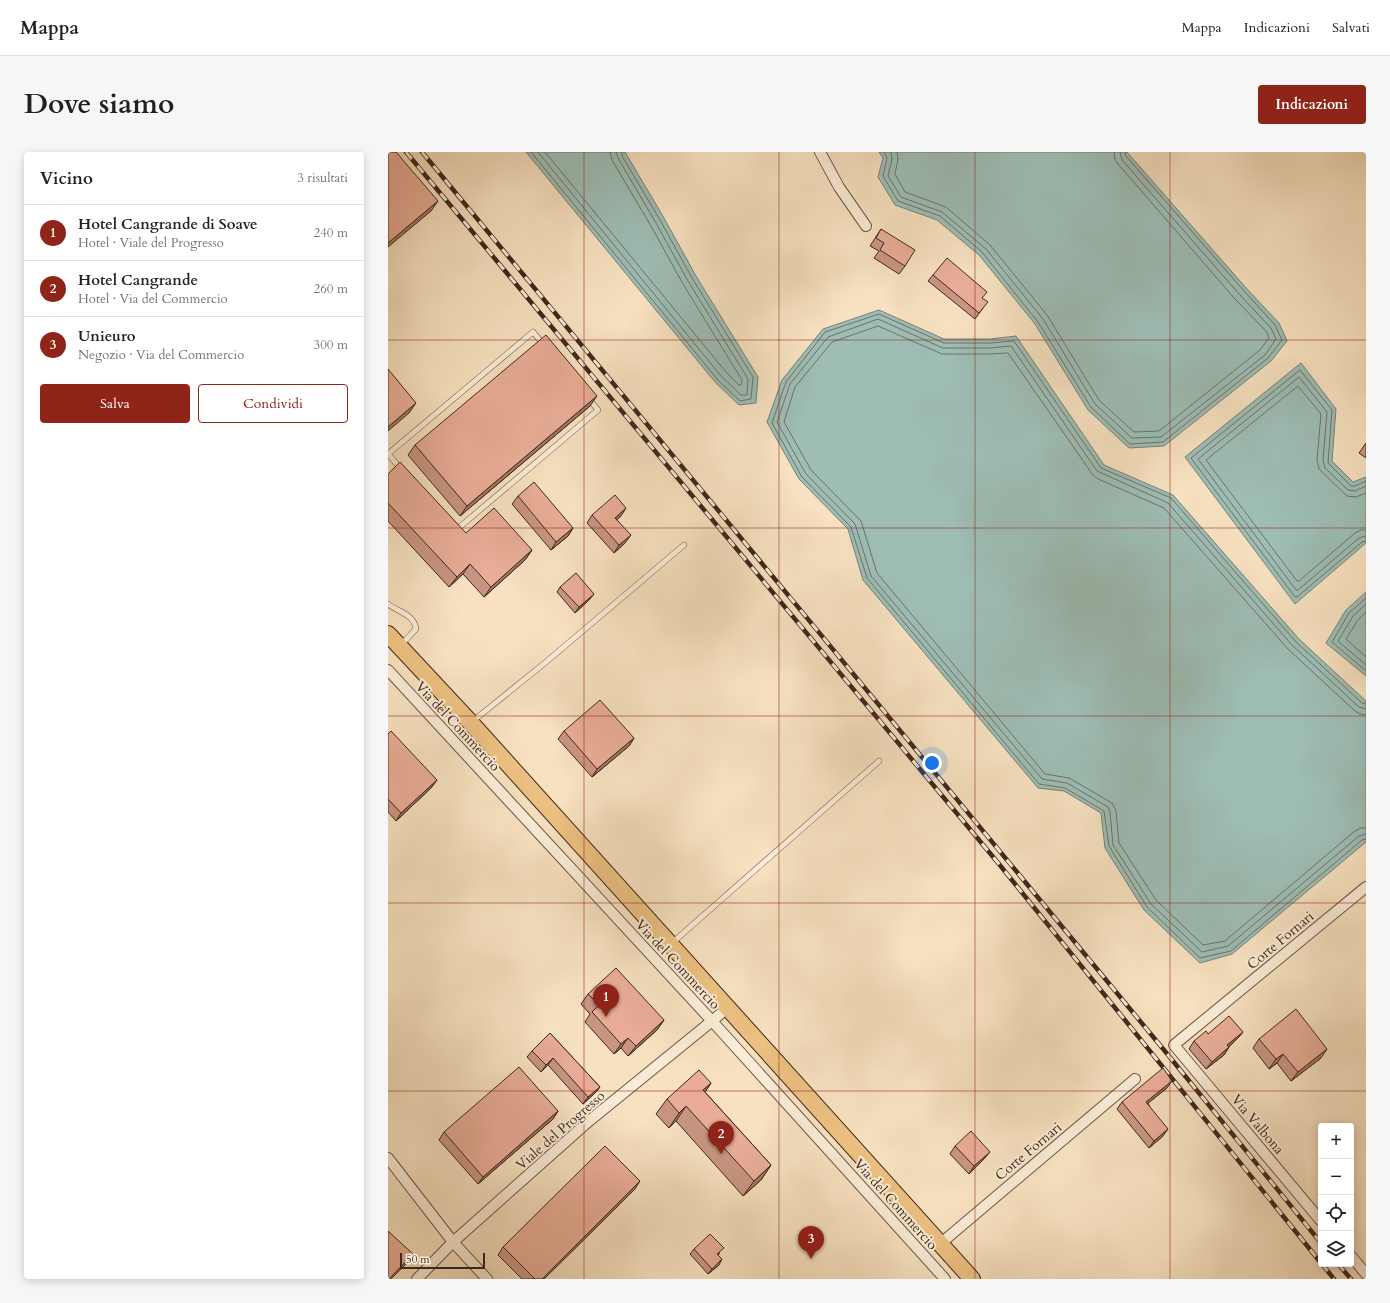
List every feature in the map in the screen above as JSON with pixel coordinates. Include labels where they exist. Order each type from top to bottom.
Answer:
[{"type":"main road","points":[[388,634],[471,723],[972,1279]]},
{"type":"street","points":[[820,152],[839,187],[866,226]]},
{"type":"street","name":"Via del Commercio","points":[[388,670],[712,1021],[945,1279]]},
{"type":"street","name":"Corte Fornari","points":[[1174,1045],[1366,887]]},
{"type":"street","name":"Viale del Progresso","points":[[417,1279],[453,1242],[589,1121],[727,1008]]},
{"type":"street","name":"Via Valbona","points":[[1174,1045],[1318,1217]]},
{"type":"street","name":"Corte Fornari","points":[[940,1244],[1135,1079]]},
{"type":"street","points":[[388,1158],[453,1242],[487,1279]]},
{"type":"street","points":[[1354,1260],[1366,1274]]},
{"type":"lane","points":[[403,472],[388,454],[533,332],[548,350]]},
{"type":"lane","points":[[448,526],[453,532],[598,410],[583,392]]},
{"type":"lane","points":[[471,723],[546,662],[684,545]]},
{"type":"lane","points":[[388,604],[392,608],[408,616],[415,625],[416,629],[400,646]]},
{"type":"lane","points":[[670,945],[879,760]]},
{"type":"water","points":[[526,152],[625,152],[696,276],[758,377],[756,403],[739,405],[715,382]]},
{"type":"water","points":[[879,152],[1127,152],[1247,289],[1279,323],[1287,341],[1271,361],[1164,446],[1129,448],[1088,410],[1035,324],[979,255],[937,220],[895,205],[878,177],[883,158]]},
{"type":"water","points":[[879,310],[944,339],[990,339],[1016,336],[1104,465],[1173,495],[1299,639],[1366,701],[1366,842],[1232,954],[1200,963],[1144,910],[1105,848],[1101,813],[1064,791],[1038,788],[863,580],[848,529],[799,479],[767,422],[782,380],[823,329]]},
{"type":"water","points":[[1301,363],[1336,409],[1332,461],[1353,482],[1366,477],[1366,543],[1295,604],[1185,457]]},
{"type":"water","points":[[1366,592],[1366,676],[1326,643],[1346,610]]},
{"type":"building","points":[[388,152],[396,152],[438,201],[388,243]]},
{"type":"building","points":[[881,229],[915,250],[905,266],[880,250],[884,243],[876,238]]},
{"type":"building","points":[[947,258],[987,292],[982,298],[988,302],[979,313],[933,275]]},
{"type":"building","points":[[546,335],[597,396],[467,506],[415,445]]},
{"type":"building","points":[[388,369],[416,403],[388,427]]},
{"type":"building","points":[[400,462],[466,533],[494,508],[532,550],[491,587],[470,564],[457,577],[388,503],[388,474]]},
{"type":"building","points":[[534,482],[573,528],[556,542],[518,496]]},
{"type":"building","points":[[615,495],[626,508],[615,518],[631,535],[619,545],[592,515]]},
{"type":"building","points":[[576,573],[594,594],[579,607],[560,587]]},
{"type":"building","points":[[600,700],[634,738],[597,769],[564,731]]},
{"type":"building","points":[[391,731],[437,780],[401,813],[388,799],[388,734]]},
{"type":"building","points":[[616,968],[664,1020],[636,1046],[628,1038],[621,1044],[592,1012],[599,1005],[588,994]]},
{"type":"building","points":[[1296,1009],[1327,1049],[1298,1072],[1283,1054],[1276,1059],[1259,1039]]},
{"type":"building","points":[[1229,1016],[1243,1032],[1227,1045],[1229,1047],[1212,1062],[1194,1041],[1206,1031],[1208,1034]]},
{"type":"building","points":[[550,1033],[600,1087],[588,1097],[553,1058],[546,1065],[532,1051]]},
{"type":"building","points":[[519,1067],[558,1111],[483,1177],[444,1132]]},
{"type":"building","points":[[1163,1068],[1172,1081],[1146,1102],[1168,1129],[1154,1141],[1122,1102]]},
{"type":"building","points":[[699,1070],[711,1083],[703,1090],[771,1165],[754,1181],[686,1106],[679,1113],[667,1099]]},
{"type":"building","points":[[971,1131],[990,1152],[974,1166],[955,1146]]},
{"type":"building","points":[[605,1146],[640,1181],[542,1279],[535,1279],[503,1247]]},
{"type":"building","points":[[388,1231],[413,1254],[389,1279],[388,1279]]},
{"type":"building","points":[[710,1234],[724,1248],[717,1254],[722,1259],[712,1269],[694,1249]]},
{"type":"railway","points":[[406,152],[999,864],[1318,1259]]},
{"type":"railway","points":[[422,152],[1164,1050],[1318,1239]]},
{"type":"railway","points":[[1324,1267],[1334,1279]]},
{"type":"railway","points":[[1341,1267],[1351,1279]]},
{"type":"place","name":"Hotel Cangrande di Soave","points":[[606,1017]]},
{"type":"place","name":"Hotel Cangrande","points":[[721,1154]]},
{"type":"place","name":"Unieuro","points":[[811,1259]]}]
